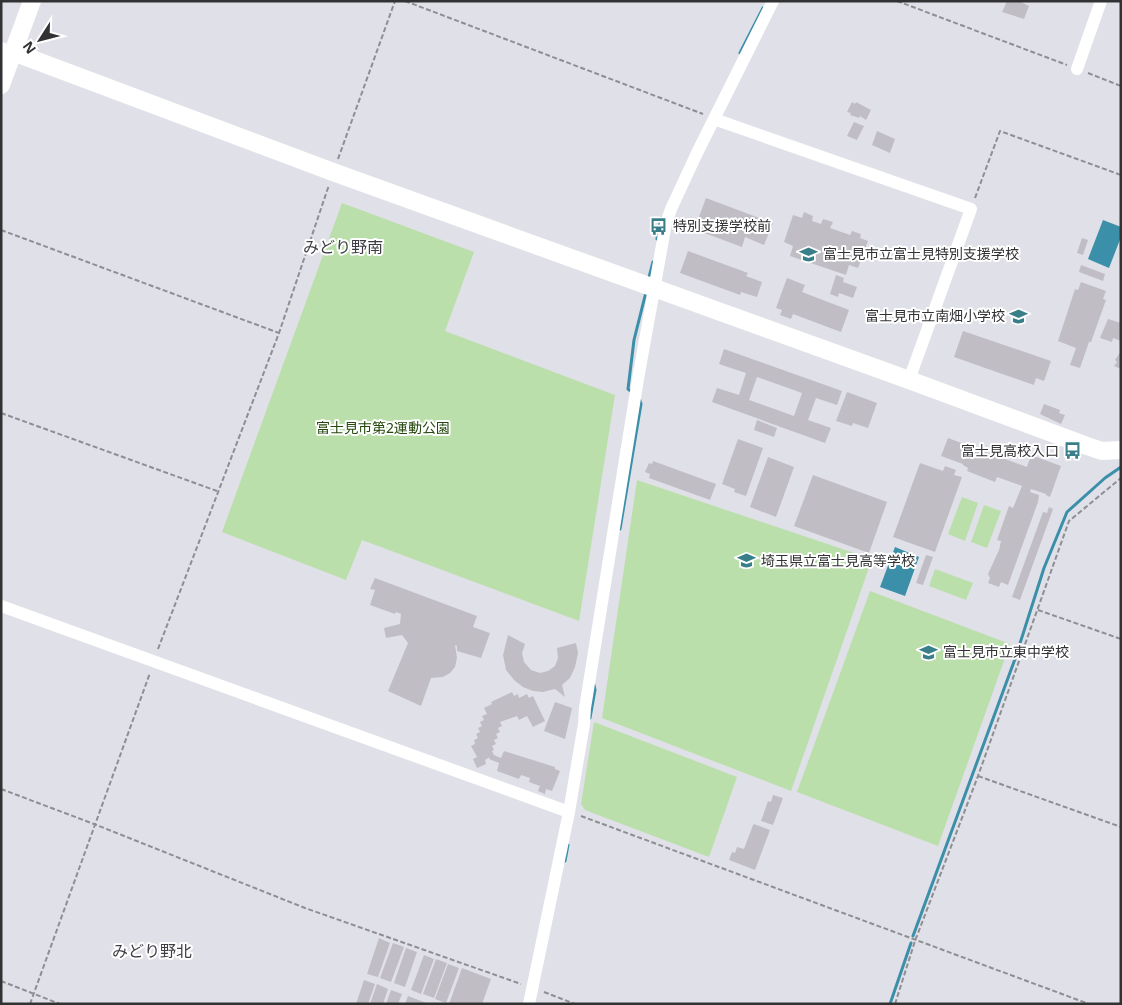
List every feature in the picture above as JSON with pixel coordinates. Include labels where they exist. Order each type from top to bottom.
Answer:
[{"type":"street","points":[[1,85],[7,50],[32,1]]},
{"type":"street","points":[[529,1004],[569,812],[636,388],[670,209],[772,1]]},
{"type":"street","points":[[1077,69],[1101,1]]},
{"type":"street","points":[[7,50],[333,172],[1087,446],[1102,451],[1121,450]]},
{"type":"street","points":[[714,119],[971,209],[909,380]]},
{"type":"street","points":[[1,606],[569,812]]},
{"type":"path","points":[[30,1004],[94,824],[217,491],[279,333],[333,172],[395,1]]},
{"type":"path","points":[[405,1],[714,119]]},
{"type":"path","points":[[897,1],[1121,86]]},
{"type":"path","points":[[971,209],[1000,131],[1121,175]]},
{"type":"path","points":[[1,230],[279,333]]},
{"type":"path","points":[[1,413],[217,491]]},
{"type":"path","points":[[894,1004],[915,941],[978,776],[1069,521],[1121,478]]},
{"type":"path","points":[[1038,610],[1121,639]]},
{"type":"path","points":[[978,776],[1121,827]]},
{"type":"path","points":[[1,790],[94,824],[305,908],[575,1004]]},
{"type":"path","points":[[569,812],[1089,1004]]},
{"type":"path","points":[[1,981],[60,1004]]},
{"type":"green space","name":"富士見市第2運動公園","points":[[342,203],[474,252],[445,331],[615,395],[579,621],[362,540],[346,580],[222,532]]},
{"type":"green space","points":[[637,480],[872,559],[791,791],[602,718]]},
{"type":"green space","points":[[962,497],[978,503],[965,541],[948,534]]},
{"type":"green space","points":[[984,505],[1001,511],[987,548],[971,542]]},
{"type":"green space","points":[[935,569],[973,583],[966,600],[929,586]]},
{"type":"green space","points":[[870,591],[1010,644],[938,846],[797,792]]},
{"type":"green space","points":[[594,722],[737,777],[709,857],[585,810],[581,804]]},
{"type":"water","points":[[1103,220],[1121,227],[1121,237],[1109,268],[1088,259]]},
{"type":"water","points":[[895,547],[919,557],[905,596],[880,587]]},
{"type":"building","points":[[1007,1],[1019,1],[1029,6],[1024,19],[1002,12]]},
{"type":"building","points":[[852,102],[855,104],[856,102],[871,110],[866,120],[860,116],[859,118],[850,115],[851,113],[847,112]]},
{"type":"building","points":[[854,122],[864,126],[857,140],[847,136]]},
{"type":"building","points":[[877,131],[895,139],[890,153],[872,145]]},
{"type":"building","points":[[706,198],[773,223],[764,245],[745,237],[742,247],[691,228],[694,221],[697,222]]},
{"type":"building","points":[[804,212],[813,216],[812,221],[821,224],[823,219],[833,222],[830,228],[850,235],[852,231],[861,234],[860,238],[868,241],[858,268],[849,265],[846,275],[790,256],[793,246],[784,242],[793,215],[802,218]]},
{"type":"building","points":[[1082,238],[1088,240],[1083,255],[1077,253]]},
{"type":"building","points":[[688,251],[748,273],[746,276],[762,282],[757,297],[741,292],[740,295],[680,273]]},
{"type":"building","points":[[1081,265],[1105,274],[1103,281],[1079,272]]},
{"type":"building","points":[[836,275],[844,278],[843,282],[857,287],[853,298],[839,293],[838,297],[830,294]]},
{"type":"building","points":[[787,278],[805,285],[802,292],[849,310],[841,332],[793,314],[791,319],[780,315],[782,310],[776,308]]},
{"type":"building","points":[[1081,282],[1106,291],[1103,299],[1106,300],[1080,368],[1070,365],[1076,348],[1058,341],[1075,289],[1078,290]]},
{"type":"building","points":[[1108,319],[1121,323],[1121,341],[1113,338],[1112,342],[1100,338]]},
{"type":"building","points":[[963,331],[1051,361],[1044,381],[1036,378],[1034,385],[954,357]]},
{"type":"building","points":[[724,349],[842,391],[837,405],[816,398],[808,420],[831,428],[825,443],[712,402],[717,388],[739,395],[746,373],[719,364]],"holes":[[[757,377],[802,393],[794,416],[749,400]]]},
{"type":"building","points":[[1121,351],[1121,369],[1114,366],[1117,362],[1115,360]]},
{"type":"building","points":[[847,392],[877,403],[868,428],[853,423],[852,426],[836,421]]},
{"type":"building","points":[[1044,404],[1060,410],[1059,413],[1065,415],[1061,424],[1040,414]]},
{"type":"building","points":[[757,420],[777,428],[774,437],[754,430]]},
{"type":"building","points":[[948,438],[1027,467],[1031,455],[1061,466],[1050,497],[1031,489],[1030,492],[1039,495],[1038,502],[1008,585],[1001,582],[999,587],[988,583],[990,578],[988,574],[999,550],[1001,541],[997,540],[1009,506],[1013,508],[1022,486],[997,477],[995,482],[967,471],[968,468],[963,464],[941,456]]},
{"type":"building","points":[[738,439],[763,448],[746,496],[734,492],[735,489],[722,484]]},
{"type":"building","points":[[768,457],[794,467],[776,517],[750,507]]},
{"type":"building","points":[[653,461],[716,484],[710,500],[649,478],[650,474],[645,472],[649,463],[652,464]]},
{"type":"building","points":[[920,463],[943,471],[945,466],[956,470],[954,475],[962,477],[935,552],[893,537]]},
{"type":"building","points":[[813,475],[887,502],[869,553],[794,526]]},
{"type":"building","points":[[1049,507],[1053,509],[1020,600],[1012,597],[1043,512],[1047,513]]},
{"type":"building","points":[[926,555],[933,557],[923,585],[916,583]]},
{"type":"building","points":[[375,578],[477,616],[473,627],[490,633],[481,658],[457,651],[457,646],[455,645],[457,658],[455,667],[443,677],[431,678],[421,706],[388,691],[408,643],[402,635],[386,638],[384,628],[400,624],[401,614],[396,612],[395,614],[370,605],[375,590],[370,589]]},
{"type":"building","points":[[508,635],[525,644],[522,653],[524,662],[531,670],[540,673],[548,671],[555,666],[558,658],[557,648],[576,643],[578,653],[575,667],[570,678],[562,685],[565,697],[555,689],[543,692],[533,691],[523,687],[514,680],[506,670],[503,655]]},
{"type":"building","points":[[512,692],[514,696],[518,694],[519,698],[527,694],[529,698],[533,696],[545,721],[533,727],[527,716],[519,720],[517,716],[500,722],[502,726],[498,728],[500,732],[496,734],[498,738],[494,740],[496,744],[492,746],[494,750],[492,751],[494,755],[501,758],[504,751],[555,767],[555,769],[560,771],[552,791],[546,789],[545,794],[538,791],[540,786],[529,782],[530,778],[521,775],[519,779],[497,771],[499,763],[489,759],[490,757],[485,760],[486,764],[477,768],[473,759],[477,757],[471,746],[475,744],[474,740],[478,738],[476,734],[480,732],[478,728],[482,726],[480,722],[484,720],[482,716],[487,714],[484,708],[492,704],[491,702]]},
{"type":"building","points":[[555,702],[572,708],[565,739],[544,731]]},
{"type":"building","points":[[773,795],[783,798],[773,825],[761,821],[768,801],[771,802]]},
{"type":"building","points":[[754,824],[770,830],[755,870],[729,860],[732,852],[735,853],[737,847],[744,849]]},
{"type":"building","points":[[379,938],[390,943],[378,977],[367,974]]},
{"type":"building","points":[[393,943],[404,947],[391,982],[380,978]]},
{"type":"building","points":[[406,948],[417,952],[405,987],[394,983]]},
{"type":"building","points":[[424,955],[434,959],[421,994],[411,990]]},
{"type":"building","points":[[436,959],[447,963],[434,998],[423,994]]},
{"type":"building","points":[[448,964],[459,968],[446,1003],[435,999]]},
{"type":"building","points":[[462,968],[491,979],[482,1004],[449,1004]]},
{"type":"building","points":[[364,980],[375,984],[368,1004],[356,1004]]},
{"type":"building","points":[[377,984],[388,989],[383,1004],[370,1004]]},
{"type":"building","points":[[391,990],[402,994],[398,1004],[386,1004]]},
{"type":"building","points":[[408,996],[429,1004],[405,1004]]},
{"type":"waterway","points":[[740,53],[763,8]]},
{"type":"waterway","points":[[657,239],[661,218]]},
{"type":"waterway","points":[[648,281],[653,262]]},
{"type":"waterway","points":[[632,392],[628,389],[634,340],[646,292]]},
{"type":"waterway","points":[[620,529],[641,404],[639,398]]},
{"type":"waterway","points":[[913,936],[1015,659],[1044,568],[1067,512],[1105,478],[1121,467]]},
{"type":"waterway","points":[[590,718],[595,690],[594,685]]},
{"type":"waterway","points":[[565,861],[568,845]]},
{"type":"waterway","points":[[890,1004],[911,943]]},
{"type":"place","name":"特別支援学校前","points":[[659,226]]},
{"type":"place","name":"富士見市立富士見特別支援学校","points":[[809,254]]},
{"type":"place","name":"富士見市立南畑小学校","points":[[1019,316]]},
{"type":"place","name":"富士見高校入口","points":[[1073,451]]},
{"type":"place","name":"埼玉県立富士見高等学校","points":[[747,561]]},
{"type":"place","name":"富士見市立東中学校","points":[[929,652]]},
{"type":"district","name":"みどり野南","points":[[343,247]]},
{"type":"district","name":"みどり野北","points":[[152,951]]}]
